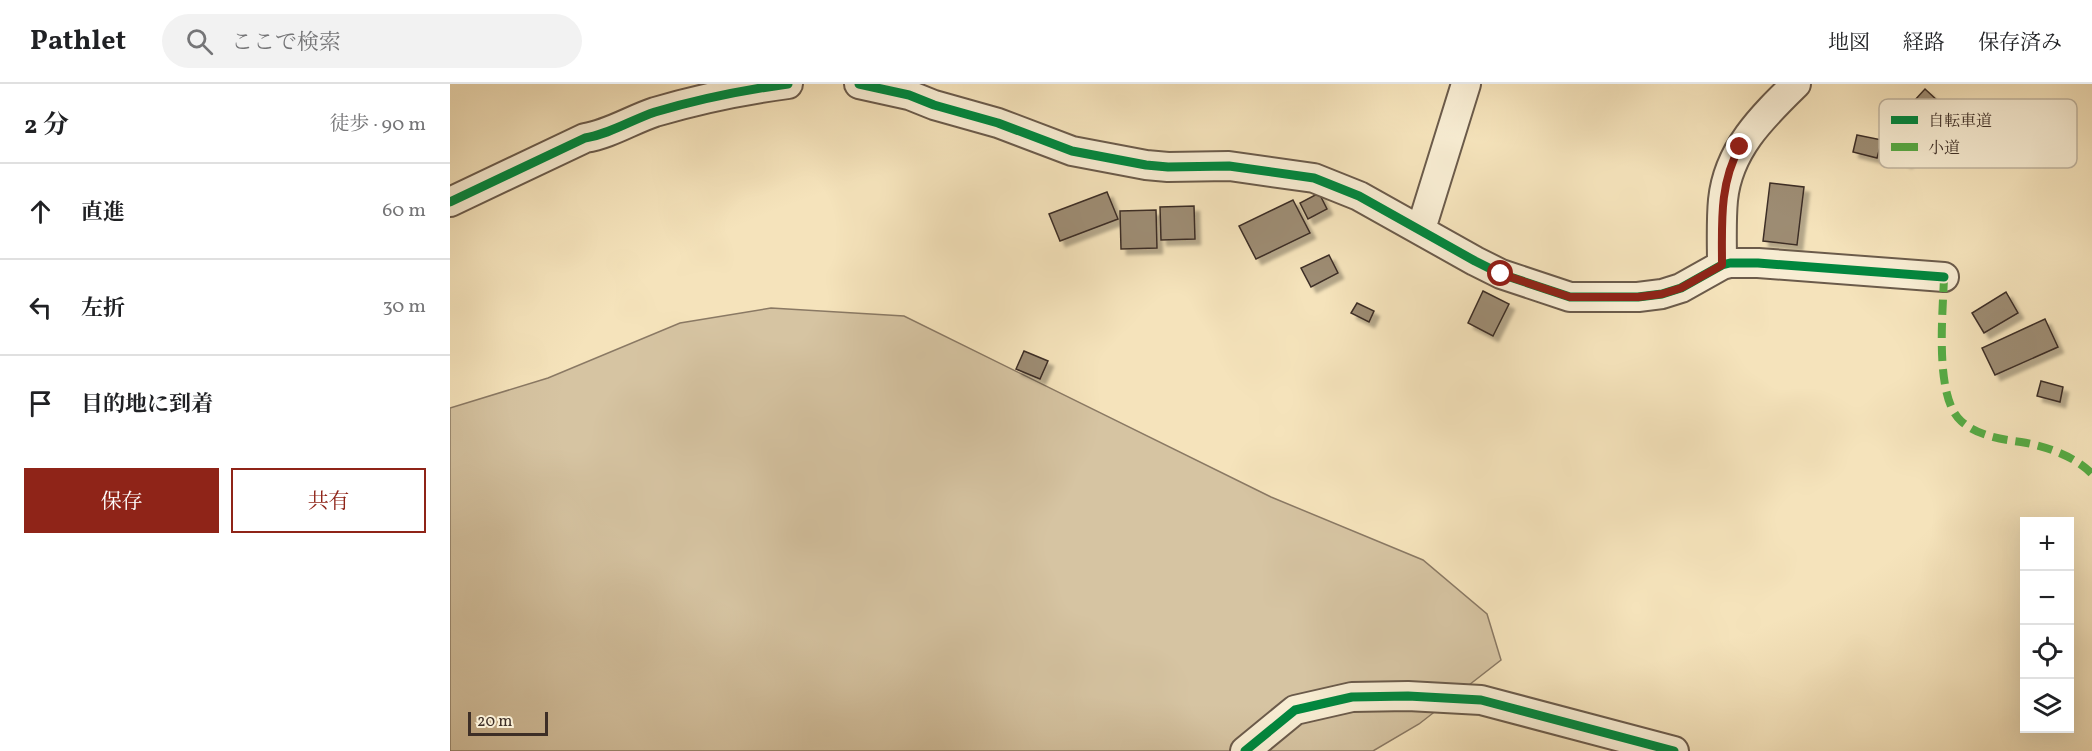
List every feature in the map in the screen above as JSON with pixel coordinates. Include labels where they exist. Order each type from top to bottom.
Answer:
[{"type":"street","points":[[450,202],[585,138],[600,136],[653,113],[725,93],[788,84]]},
{"type":"street","points":[[859,84],[909,95],[934,105],[998,123],[1072,151],[1110,159],[1168,167],[1229,166],[1314,178],[1359,195],[1501,274],[1570,297],[1638,297],[1662,294],[1681,288],[1722,265],[1731,263],[1944,277]]},
{"type":"street","points":[[1421,229],[1467,84]]},
{"type":"street","points":[[1722,265],[1723,200],[1729,170],[1736,155],[1763,116],[1796,84]]},
{"type":"street","points":[[1245,751],[1295,710],[1352,697],[1408,696],[1480,700],[1674,751]]},
{"type":"shaded area","points":[[771,308],[904,316],[1271,497],[1423,560],[1487,614],[1501,660],[1419,724],[1373,751],[450,751],[450,408],[548,378],[680,323]]},
{"type":"building","points":[[1925,89],[1936,99],[1916,99]]},
{"type":"building","points":[[1857,135],[1879,139],[1877,158],[1853,152]]},
{"type":"building","points":[[1770,183],[1804,187],[1797,245],[1763,241]]},
{"type":"building","points":[[1107,192],[1118,219],[1060,241],[1049,214]]},
{"type":"building","points":[[1319,193],[1327,209],[1308,219],[1300,203]]},
{"type":"building","points":[[1293,200],[1310,233],[1256,259],[1239,226]]},
{"type":"building","points":[[1194,206],[1195,239],[1161,240],[1160,207]]},
{"type":"building","points":[[1156,210],[1157,248],[1121,249],[1120,211]]},
{"type":"building","points":[[1329,255],[1338,273],[1311,287],[1301,268]]},
{"type":"building","points":[[1483,291],[1509,304],[1493,336],[1468,323]]},
{"type":"building","points":[[2006,292],[2018,313],[1984,333],[1972,313]]},
{"type":"building","points":[[1357,303],[1374,311],[1369,322],[1351,313]]},
{"type":"building","points":[[2045,319],[2058,347],[1995,375],[1982,348]]},
{"type":"building","points":[[1024,351],[1048,361],[1040,379],[1016,369]]},
{"type":"building","points":[[2041,381],[2063,387],[2060,402],[2037,396]]},
{"type":"marked path","points":[[1944,277],[1943,374],[1952,409],[1961,421],[1990,436],[2050,449],[2077,462],[2092,474]]},
{"type":"cycle path","points":[[450,202],[585,138],[655,112],[721,95],[788,84]]},
{"type":"cycle path","points":[[859,84],[909,95],[934,105],[998,123],[1072,151],[1146,165],[1229,166],[1314,178],[1359,196],[1501,274],[1570,297],[1638,297],[1662,294],[1681,288],[1722,265],[1730,263],[1758,263],[1944,277]]},
{"type":"cycle path","points":[[1245,751],[1295,710],[1352,697],[1408,696],[1481,700],[1674,751]]},
{"type":"route","points":[[1501,274],[1570,297],[1638,297],[1662,294],[1681,288],[1722,265],[1723,200],[1729,170],[1740,147]]}]
